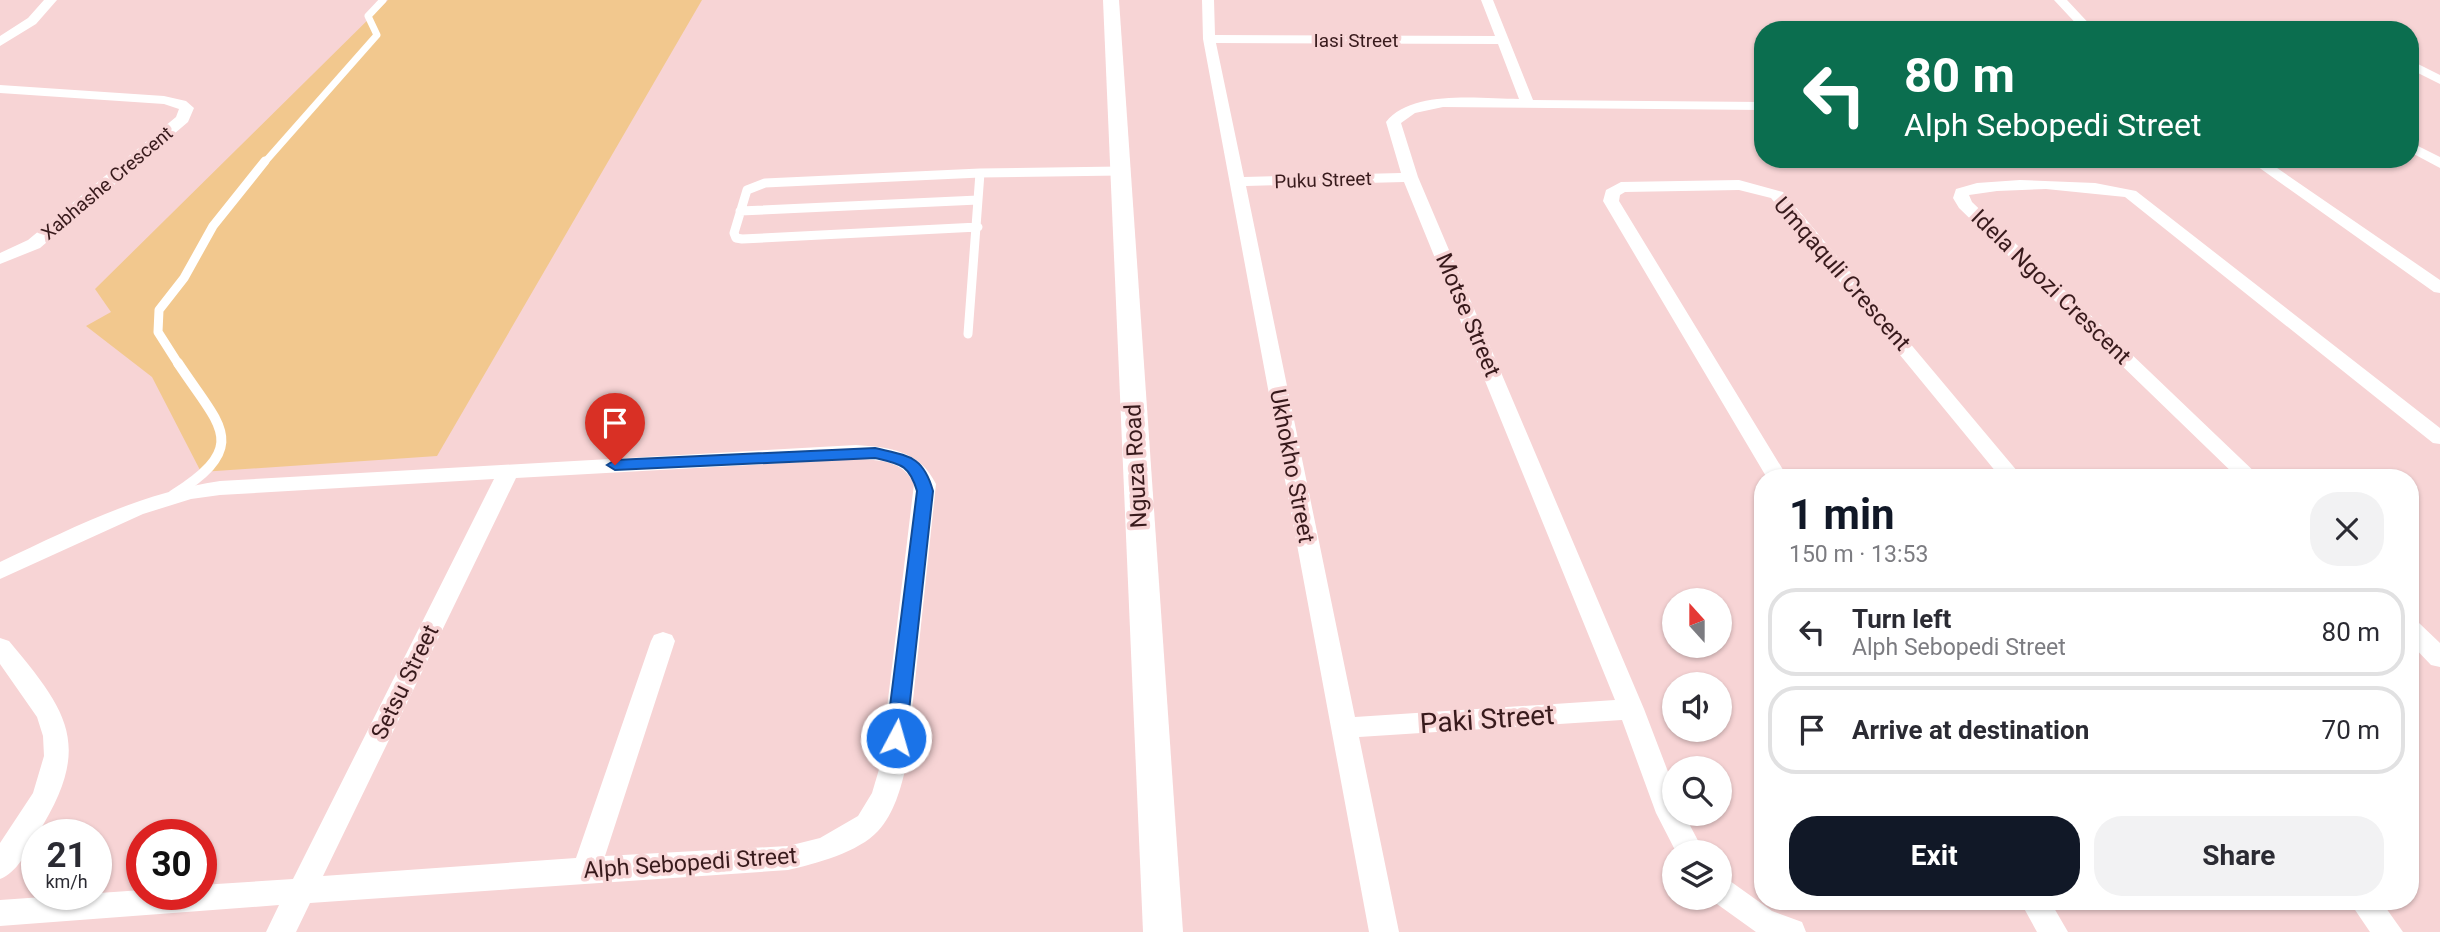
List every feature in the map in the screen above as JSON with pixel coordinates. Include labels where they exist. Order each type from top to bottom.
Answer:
[{"type":"street","points":[[0,42],[32,21],[51,0]]},
{"type":"street","name":"Nguza Road","points":[[1111,0],[1163,932]]},
{"type":"street","name":"Ukhokho Street","points":[[1208,0],[1209,39],[1384,932]]},
{"type":"street","points":[[1487,0],[1527,103]]},
{"type":"street","points":[[2060,0],[2080,21]]},
{"type":"street","name":"Iasi Street","points":[[1209,39],[1503,40]]},
{"type":"street","points":[[2419,69],[2440,80]]},
{"type":"street","name":"Xabhashe Crescent","points":[[0,89],[164,100],[187,108],[183,119],[34,244],[0,259]]},
{"type":"street","name":"Motse Street","points":[[1684,840],[1670,813],[1631,709],[1410,177],[1393,122],[1402,112],[1443,103],[1754,106]]},
{"type":"street","points":[[2419,150],[2440,163]]},
{"type":"street","points":[[2267,168],[2440,288]]},
{"type":"street","name":"Puku Street","points":[[1237,182],[1410,177]]},
{"type":"street","name":"Umqaquli Crescent","points":[[1773,469],[1611,201],[1612,192],[1621,187],[1739,185],[1777,195],[2005,469]]},
{"type":"street","name":"Idela Ngozi Crescent","points":[[2242,469],[1965,205],[1961,198],[1962,192],[1989,186],[2095,186],[2130,194],[2440,438]]},
{"type":"street","name":"Alph Sebopedi Street","points":[[0,571],[146,504],[173,495],[220,488],[875,453],[906,460],[920,472],[925,484],[893,766],[885,796],[868,824],[826,849],[788,858],[0,913]]},
{"type":"street","name":"Setsu Street","points":[[281,932],[508,472]]},
{"type":"street","points":[[2419,638],[2440,658]]},
{"type":"street","points":[[586,870],[663,641]]},
{"type":"street","points":[[0,647],[32,687],[51,718],[57,737],[57,755],[43,801],[0,867]]},
{"type":"street","name":"Paki Street","points":[[1343,728],[1631,709]]},
{"type":"street","points":[[1732,899],[1762,921],[1791,932]]},
{"type":"street","points":[[2040,910],[2053,932]]},
{"type":"street","points":[[2370,910],[2388,932]]},
{"type":"lane","points":[[173,495],[210,469],[224,446],[217,423],[158,332],[159,310],[184,278],[213,226],[291,129],[322,100],[377,35],[368,16],[383,0]]},
{"type":"lane","points":[[978,227],[738,239],[734,233],[747,190],[765,183],[980,173],[1119,171]]},
{"type":"lane","points":[[968,334],[980,173]]},
{"type":"lane","points":[[740,211],[978,200]]},
{"type":"shaded area","points":[[388,0],[702,0],[437,456],[201,472],[152,377],[86,326],[111,312],[95,289]]},
{"type":"route","points":[[615,465],[856,452],[897,456],[920,472],[925,491],[896,738]]}]
